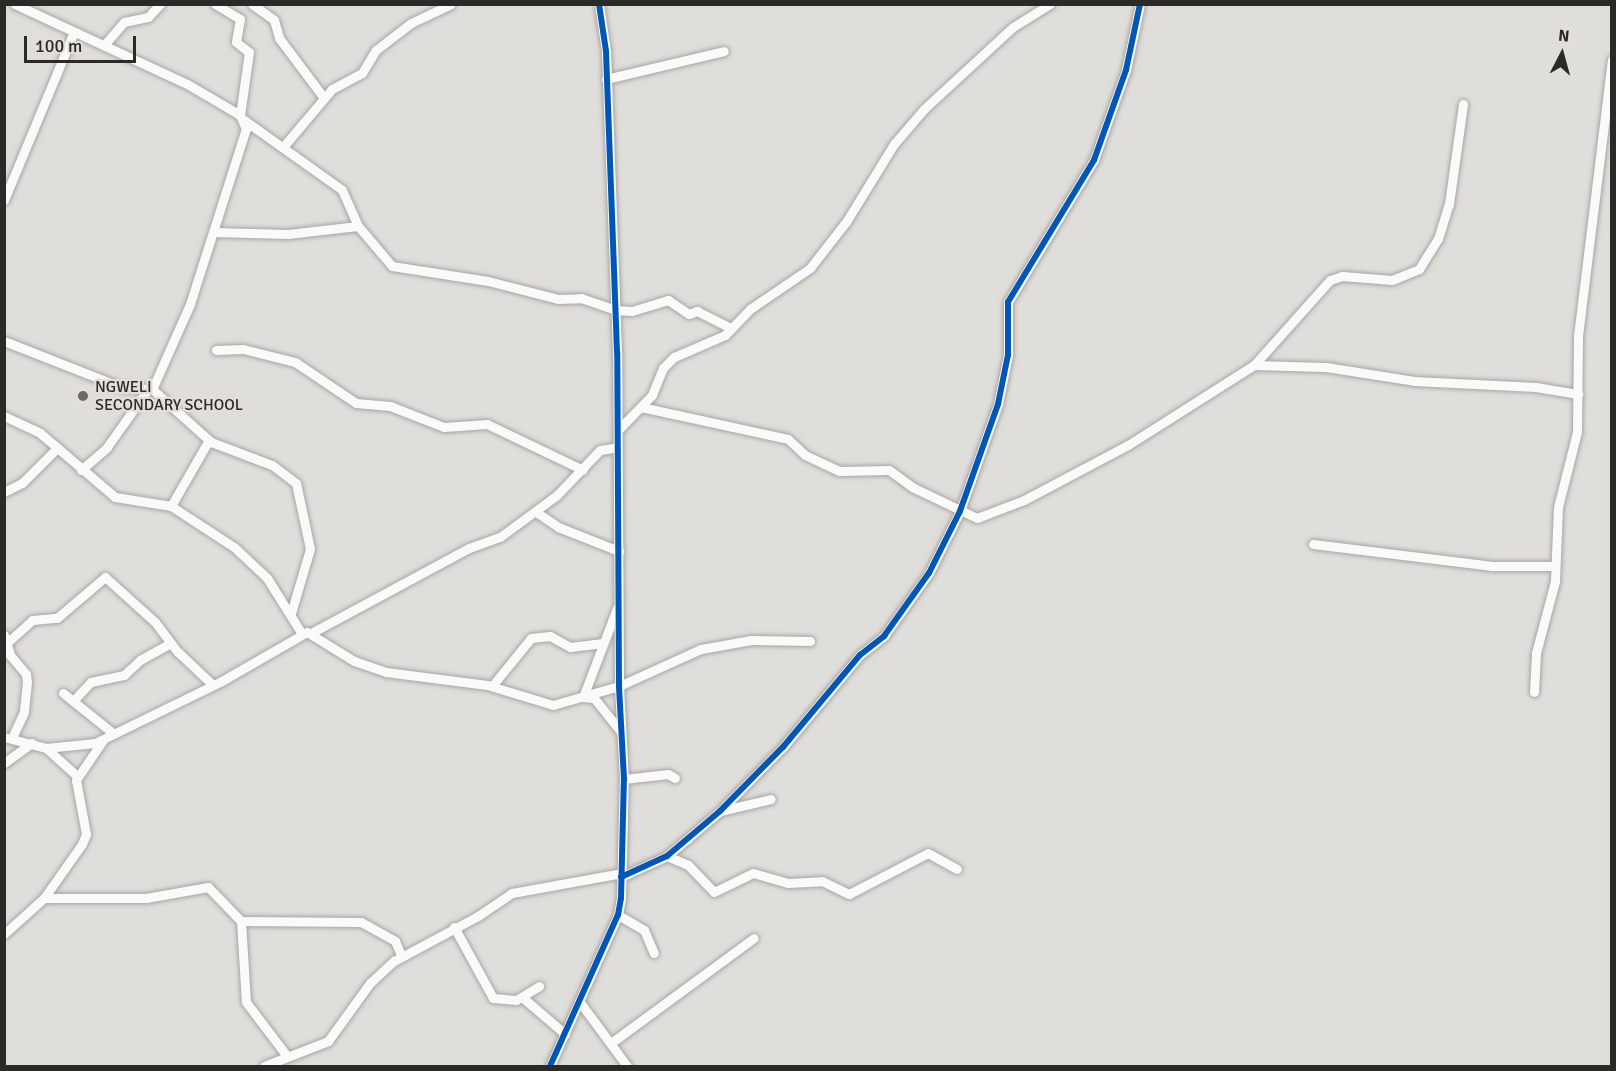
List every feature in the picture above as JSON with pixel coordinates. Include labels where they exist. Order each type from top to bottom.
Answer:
[{"type":"street","points":[[15,4],[104,45],[242,117],[342,190],[358,226],[392,266],[488,281],[567,300],[581,298],[615,310],[632,311],[668,300],[689,314],[697,311],[729,327]]},
{"type":"street","points":[[104,45],[124,22],[151,15],[160,4]]},
{"type":"street","points":[[81,470],[107,447],[149,388],[190,304],[242,150],[242,117],[249,52],[236,42],[240,19],[215,4]]},
{"type":"street","points":[[252,4],[274,20],[279,38],[324,98]]},
{"type":"street","points":[[283,147],[324,98],[362,73],[376,50],[411,23],[451,4]]},
{"type":"street","points":[[550,1066],[618,915],[621,875],[624,779],[618,686],[619,551],[615,310],[606,79],[599,4]]},
{"type":"street","points":[[618,430],[640,407],[674,357],[721,337],[729,327],[810,268],[846,222],[894,144],[954,77],[993,50],[1020,22],[1050,4]]},
{"type":"street","points":[[264,1066],[328,1041],[345,1024],[369,983],[401,955],[454,927],[512,892],[621,875],[667,856],[720,811],[783,747],[860,655],[884,636],[929,573],[960,511],[999,404],[1008,355],[1008,302],[1094,160],[1130,59],[1140,4]]},
{"type":"street","points":[[4,201],[74,32]]},
{"type":"street","points":[[606,79],[724,51]]},
{"type":"street","points":[[1534,692],[1536,653],[1555,581],[1553,566],[1558,507],[1576,439],[1578,336],[1611,60]]},
{"type":"street","points":[[640,407],[788,440],[805,455],[840,471],[889,470],[976,518],[1024,500],[1140,438],[1254,365],[1330,279],[1342,276],[1392,280],[1419,268],[1438,239],[1447,212],[1463,104]]},
{"type":"street","points":[[214,232],[288,234],[358,226]]},
{"type":"street","points":[[4,341],[111,383],[149,388],[209,440],[227,451],[272,465],[296,483],[310,549],[291,613]]},
{"type":"street","points":[[216,350],[243,349],[296,362],[356,403],[390,406],[444,427],[487,424],[583,470]]},
{"type":"street","points":[[1254,365],[1326,367],[1414,381],[1536,387],[1578,394]]},
{"type":"street","points":[[4,416],[40,433],[81,470],[123,501],[171,506],[234,547],[267,578],[291,613],[302,634]]},
{"type":"street","points":[[171,506],[209,440]]},
{"type":"street","points":[[46,748],[103,740],[213,685],[302,634],[313,632],[469,548],[500,537],[536,512],[583,470],[600,450],[618,447]]},
{"type":"street","points":[[4,492],[22,483],[56,449]]},
{"type":"street","points":[[536,512],[558,527],[619,551]]},
{"type":"street","points":[[1313,544],[1491,566],[1553,566]]},
{"type":"street","points":[[4,934],[44,898],[86,834],[77,776],[46,748],[8,738],[24,712],[27,674],[10,655],[7,638],[32,620],[57,618],[105,577],[155,622],[171,643],[213,685]]},
{"type":"street","points":[[583,697],[601,643],[619,603]]},
{"type":"street","points":[[313,632],[341,654],[386,672],[492,686],[553,705],[618,686],[677,657],[725,643],[810,641]]},
{"type":"street","points":[[492,686],[531,638],[550,636],[574,647],[601,643]]},
{"type":"street","points":[[73,701],[91,682],[124,675],[140,660],[171,643]]},
{"type":"street","points":[[63,693],[114,734]]},
{"type":"street","points":[[583,697],[594,698],[621,732]]},
{"type":"street","points":[[77,776],[103,740]]},
{"type":"street","points":[[4,763],[32,743]]},
{"type":"street","points":[[624,779],[668,774],[675,778]]},
{"type":"street","points":[[720,811],[771,799]]},
{"type":"street","points":[[667,856],[688,865],[714,892],[753,873],[788,882],[822,881],[849,894],[928,853],[957,869]]},
{"type":"street","points":[[44,898],[147,898],[208,887],[241,921],[246,1002],[287,1056]]},
{"type":"street","points":[[618,915],[644,930],[654,953]]},
{"type":"street","points":[[241,921],[361,921],[395,941],[401,955]]},
{"type":"street","points":[[454,927],[493,998],[522,997],[539,986]]},
{"type":"street","points":[[611,1043],[754,938]]},
{"type":"street","points":[[522,997],[565,1034]]},
{"type":"street","points":[[579,1000],[627,1066]]},
{"type":"cycle path","points":[[550,1066],[618,915],[621,898],[624,779],[619,686],[617,352],[606,51],[599,4]]},
{"type":"cycle path","points":[[621,877],[667,856],[720,811],[783,747],[860,655],[884,636],[929,573],[960,511],[998,404],[1008,355],[1008,302],[1094,160],[1126,70],[1140,4]]},
{"type":"place","name":"NGWELI SECONDARY SCHOOL","points":[[83,396]]}]
